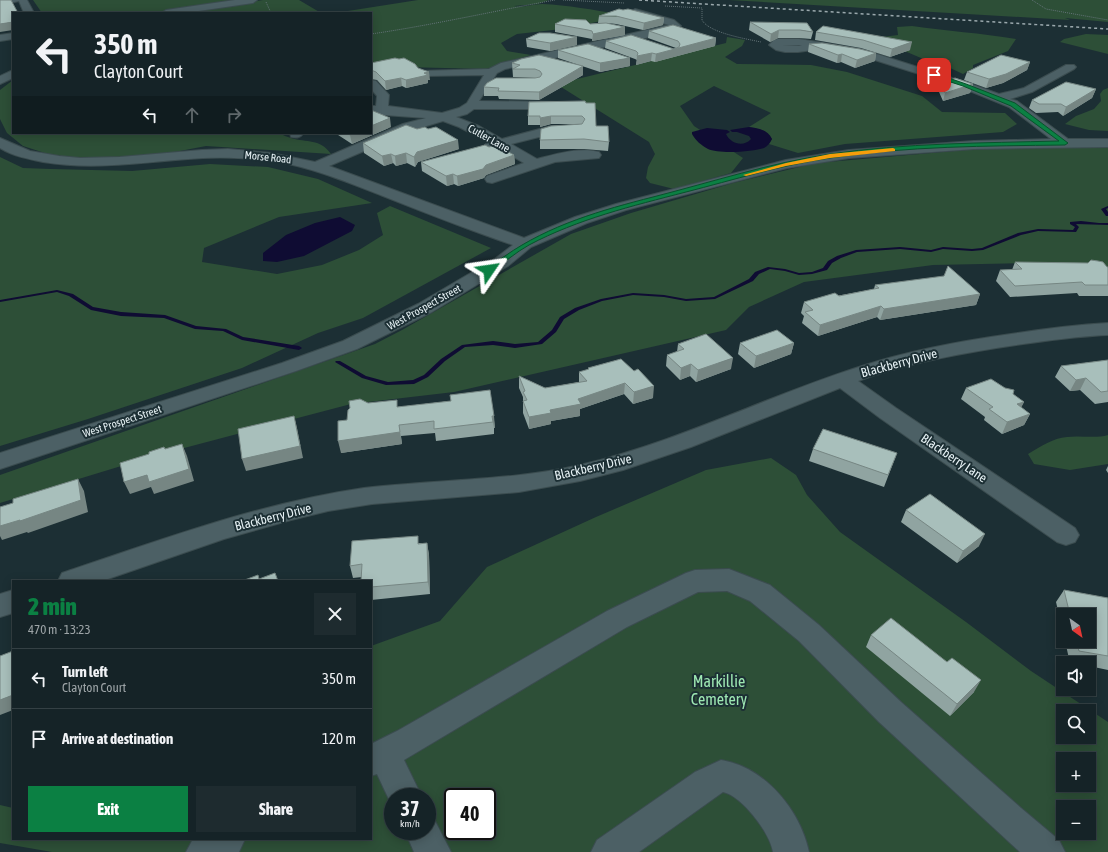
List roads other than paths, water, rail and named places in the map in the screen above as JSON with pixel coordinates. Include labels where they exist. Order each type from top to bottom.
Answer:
[{"type":"street","points":[[0,2],[15,0]]},
{"type":"street","points":[[23,0],[29,12]]},
{"type":"street","points":[[173,12],[253,0]]},
{"type":"street","points":[[489,77],[496,68],[507,64],[602,44],[628,34],[650,40],[679,29],[671,22],[634,12]]},
{"type":"street","points":[[0,38],[12,36]]},
{"type":"street","points":[[571,39],[602,44]]},
{"type":"street","points":[[774,44],[788,42],[823,45],[861,52],[964,85],[1013,104],[1065,143]]},
{"type":"street","points":[[587,47],[609,55]]},
{"type":"street","points":[[522,50],[550,54]]},
{"type":"street","points":[[537,57],[559,64]]},
{"type":"street","points":[[998,98],[1028,90],[1070,68],[1082,65]]},
{"type":"street","points":[[423,73],[489,77],[500,82]]},
{"type":"street","points":[[0,81],[12,74]]},
{"type":"street","name":"Cutler Lane","points":[[317,166],[408,127],[463,111],[471,105],[489,77]]},
{"type":"street","points":[[372,83],[383,95],[376,110]]},
{"type":"street","points":[[471,105],[557,106]]},
{"type":"street","name":"Cutler Lane","points":[[376,110],[442,117],[470,127],[534,163]]},
{"type":"street","points":[[476,150],[551,130],[577,129]]},
{"type":"street","name":"Morse Road","points":[[0,142],[6,147],[26,154],[50,160],[77,162],[129,162],[193,155],[228,154],[284,158],[317,166],[526,244]]},
{"type":"street","name":"West Prospect Street","points":[[0,461],[289,367],[350,344],[378,332],[425,308],[502,262],[526,244],[581,220],[621,207],[792,163],[830,156],[974,145],[1108,143]]},
{"type":"street","points":[[492,180],[519,171],[534,163],[559,156],[576,154],[594,155]]},
{"type":"street","name":"Blackberry Drive","points":[[74,580],[271,514],[366,496],[500,485],[579,473],[656,451],[843,380],[893,363],[982,344],[1081,330],[1108,329]]},
{"type":"street","name":"Blackberry Lane","points":[[843,380],[888,413],[1066,535]]},
{"type":"street","points":[[399,788],[378,758],[532,670],[617,619],[695,581],[729,580],[760,593],[809,633],[890,712],[1009,820],[1047,852]]},
{"type":"street","points":[[0,606],[12,601]]},
{"type":"street","points":[[609,852],[707,784],[721,776],[739,780],[758,797],[778,821],[791,845],[791,852]]},
{"type":"street","points":[[204,852],[226,840]]},
{"type":"street","points":[[427,840],[433,852]]},
{"type":"waterway","points":[[1108,207],[1103,209],[1108,215]]},
{"type":"waterway","points":[[338,362],[364,377],[388,384],[414,382],[426,376],[443,360],[464,346],[493,343],[515,346],[540,343],[554,331],[562,318],[577,309],[601,300],[633,294],[664,296],[686,300],[715,298],[751,280],[757,273],[770,268],[799,274],[812,273],[825,269],[830,262],[856,251],[900,248],[931,251],[943,248],[972,250],[983,249],[1020,234],[1038,230],[1074,231],[1077,227],[1072,223],[1076,222],[1108,224]]},
{"type":"waterway","points":[[0,301],[57,291],[71,295],[91,308],[121,314],[165,317],[195,327],[224,330],[242,338],[299,348]]},
{"type":"railway","points":[[639,0],[1108,29]]},
{"type":"park label","name":"Markillie Cemetery","points":[[719,690]]}]
